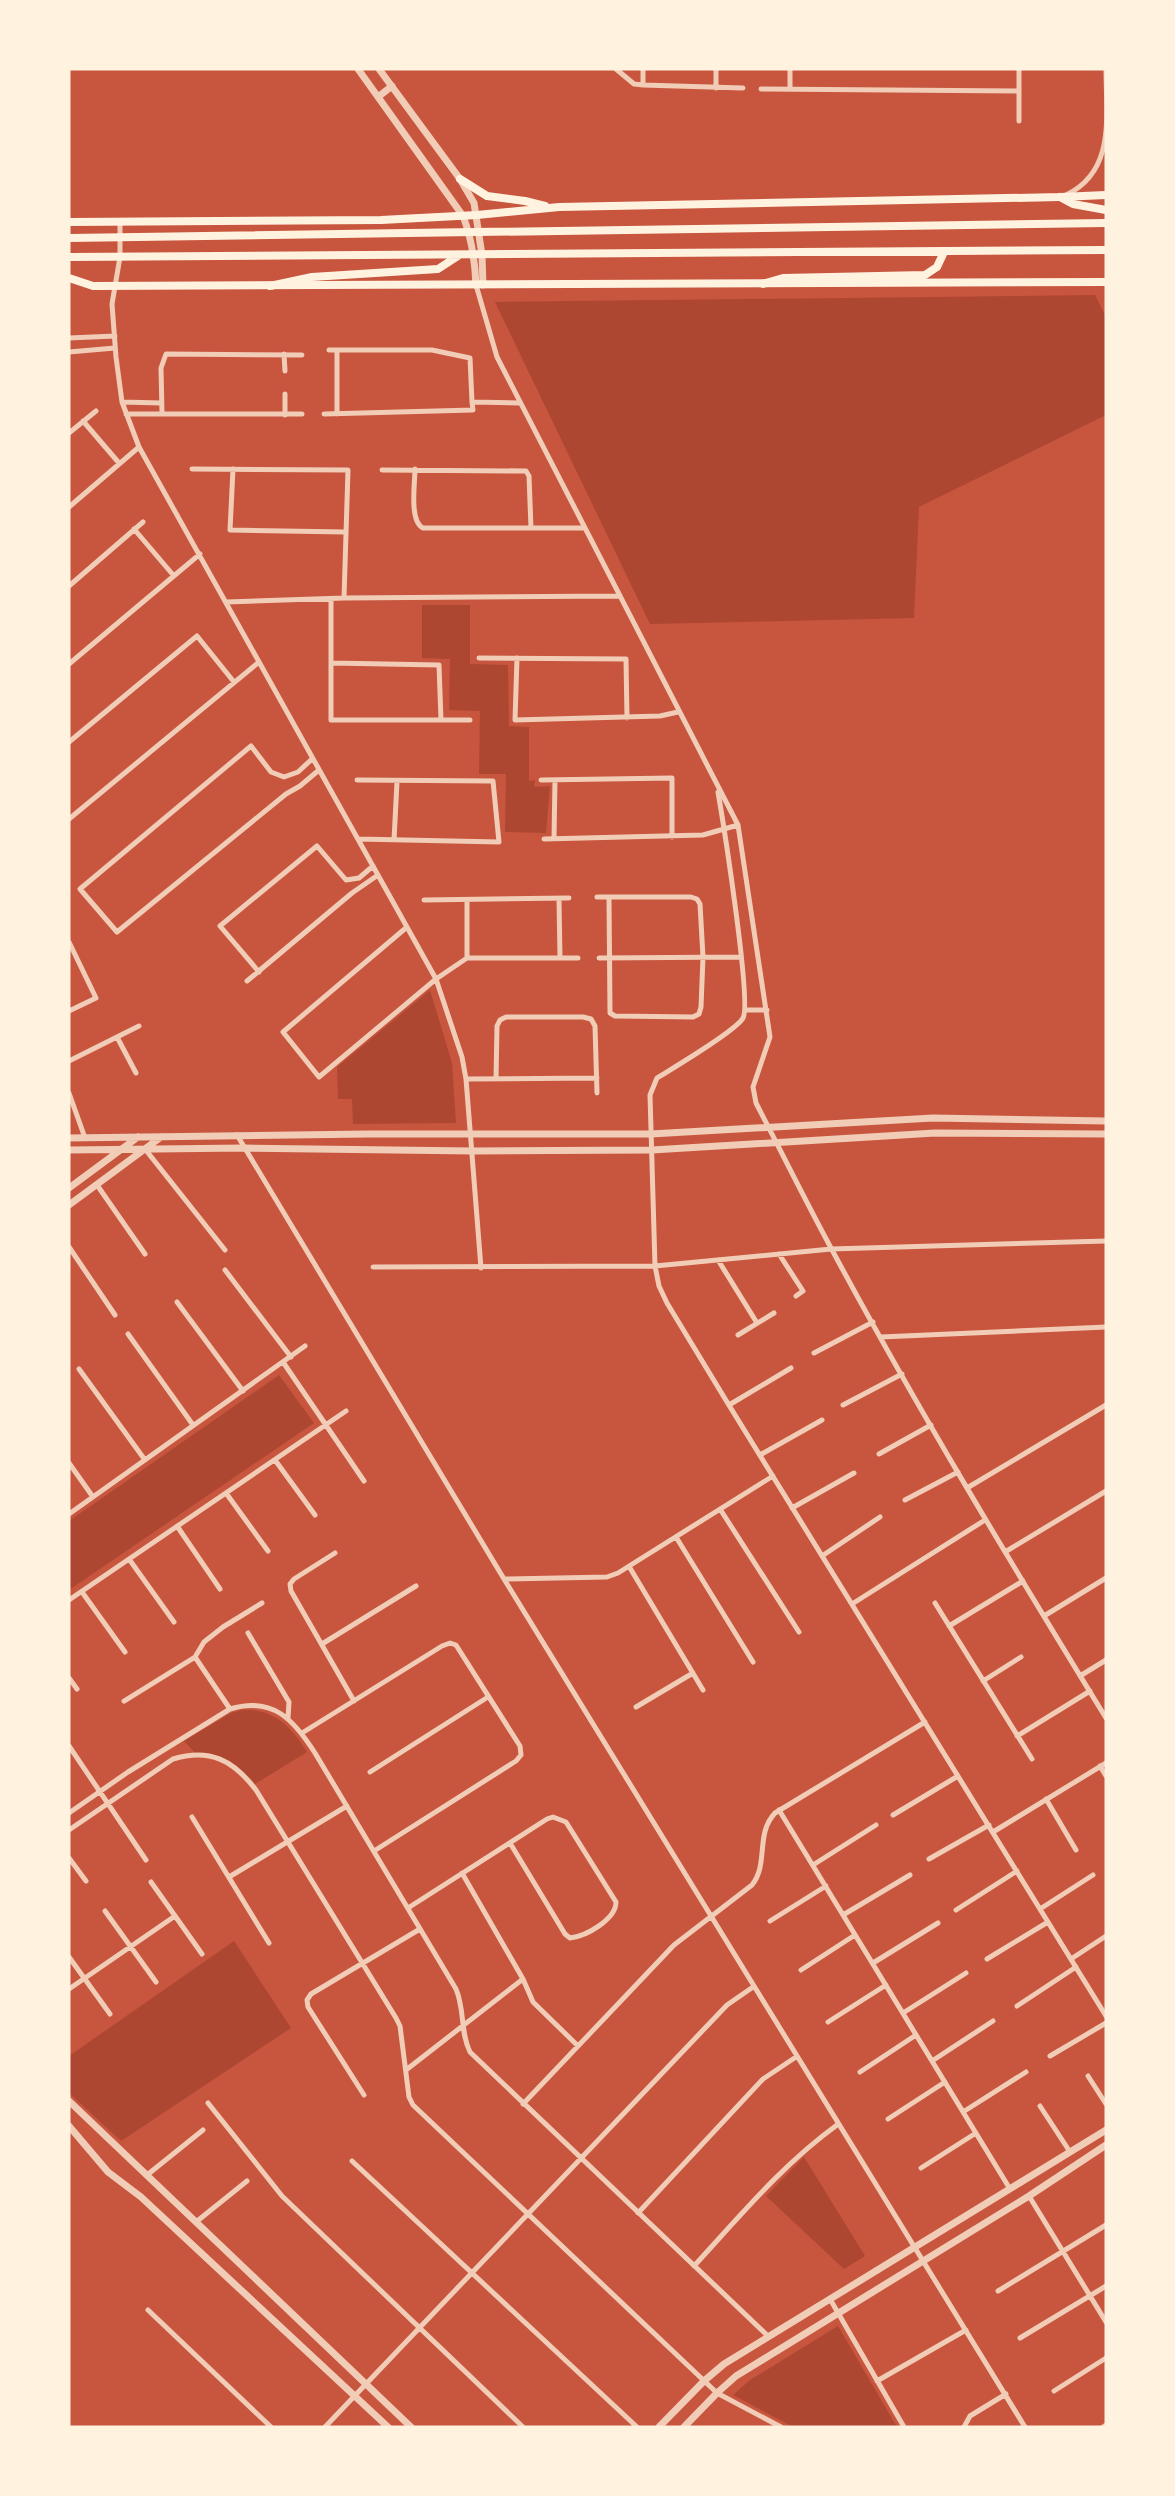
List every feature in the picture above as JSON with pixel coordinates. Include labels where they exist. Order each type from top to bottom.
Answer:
[{"type":"main road","points":[[460,179],[488,196],[525,201],[549,208]]},
{"type":"main road","points":[[69,222],[381,220],[477,215],[559,207],[1060,198],[1106,195]]},
{"type":"main road","points":[[1060,198],[1073,204],[1106,210]]},
{"type":"main road","points":[[69,238],[1106,223]]},
{"type":"main road","points":[[69,257],[1106,250]]},
{"type":"main road","points":[[763,284],[783,278],[925,275],[937,267],[944,252]]},
{"type":"main road","points":[[270,286],[312,276],[438,269],[458,256]]},
{"type":"main road","points":[[69,278],[93,286],[1106,282]]},
{"type":"street","points":[[358,69],[463,216],[478,256]]},
{"type":"street","points":[[379,69],[460,179],[474,203],[480,232],[478,256],[480,298],[497,357],[738,825],[770,1037],[753,1087],[756,1103],[831,1248],[985,1520],[1106,1718]]},
{"type":"street","points":[[616,69],[634,84],[743,88]]},
{"type":"street","points":[[643,69],[643,85]]},
{"type":"street","points":[[716,69],[716,88]]},
{"type":"street","points":[[790,69],[790,89]]},
{"type":"street","points":[[1019,69],[1019,121]]},
{"type":"street","points":[[1060,198],[1083,185],[1094,173],[1104,145],[1106,69]]},
{"type":"street","points":[[378,97],[392,87]]},
{"type":"street","points":[[761,89],[1018,91]]},
{"type":"street","points":[[120,222],[120,257],[112,304],[122,402],[126,414],[139,447],[436,979],[462,1057],[466,1079],[481,1268]]},
{"type":"street","points":[[69,338],[115,336]]},
{"type":"street","points":[[69,352],[116,348]]},
{"type":"street","points":[[324,414],[473,410],[469,377],[470,358],[432,350],[329,350]]},
{"type":"street","points":[[337,351],[337,414]]},
{"type":"street","points":[[162,412],[161,368],[166,354],[302,355]]},
{"type":"street","points":[[284,354],[285,371]]},
{"type":"street","points":[[285,394],[285,415]]},
{"type":"street","points":[[122,402],[161,403]]},
{"type":"street","points":[[472,402],[520,403]]},
{"type":"street","points":[[69,433],[96,411]]},
{"type":"street","points":[[126,414],[162,412],[302,414]]},
{"type":"street","points":[[83,421],[119,463]]},
{"type":"street","points":[[69,507],[139,447]]},
{"type":"street","points":[[192,469],[348,470],[344,598]]},
{"type":"street","points":[[233,469],[230,530],[345,532]]},
{"type":"street","points":[[415,469],[414,519],[418,526],[426,529],[584,528]]},
{"type":"street","points":[[382,470],[526,471],[530,476],[531,528]]},
{"type":"street","points":[[69,586],[143,522]]},
{"type":"street","points":[[134,529],[174,576]]},
{"type":"street","points":[[69,664],[200,554]]},
{"type":"street","points":[[226,602],[344,598],[619,596]]},
{"type":"street","points":[[331,599],[331,720],[470,720]]},
{"type":"street","points":[[69,742],[197,636],[234,682]]},
{"type":"street","points":[[479,658],[626,659],[627,718]]},
{"type":"street","points":[[517,658],[515,720],[627,718],[660,716],[678,712]]},
{"type":"street","points":[[69,819],[258,662]]},
{"type":"street","points":[[331,663],[440,665],[441,720]]},
{"type":"street","points":[[312,759],[298,772],[284,777],[272,772],[251,746],[80,889],[117,932],[286,794],[319,770]]},
{"type":"street","points":[[541,780],[672,778],[672,837]]},
{"type":"street","points":[[357,780],[493,781],[499,842],[358,839]]},
{"type":"street","points":[[554,839],[555,780]]},
{"type":"street","points":[[394,840],[397,782]]},
{"type":"street","points":[[717,787],[741,957],[745,1010],[743,1019],[729,1030],[657,1078],[650,1095],[655,1266],[659,1286],[729,1406],[1104,2009],[1106,2016]]},
{"type":"street","points":[[544,839],[703,835],[738,825]]},
{"type":"street","points":[[259,972],[220,926],[317,846],[345,879],[358,878],[373,866]]},
{"type":"street","points":[[247,981],[352,893],[378,875]]},
{"type":"street","points":[[597,897],[691,897],[697,899],[700,904],[702,957],[699,1014],[693,1017],[615,1016],[610,1013],[609,898]]},
{"type":"street","points":[[424,900],[569,898]]},
{"type":"street","points":[[559,899],[560,958]]},
{"type":"street","points":[[467,900],[467,958]]},
{"type":"street","points":[[407,927],[283,1032],[319,1077],[436,979],[467,958],[578,958]]},
{"type":"street","points":[[69,942],[96,998],[69,1011]]},
{"type":"street","points":[[599,958],[741,957]]},
{"type":"street","points":[[745,1010],[767,1010]]},
{"type":"street","points":[[495,1079],[497,1026],[500,1020],[506,1017],[583,1017],[591,1019],[595,1026],[597,1093]]},
{"type":"street","points":[[69,1061],[139,1026]]},
{"type":"street","points":[[117,1037],[136,1073]]},
{"type":"street","points":[[466,1079],[597,1078]]},
{"type":"street","points":[[69,1093],[85,1138]]},
{"type":"street","points":[[69,1138],[237,1135],[651,1134],[933,1118],[1106,1121]]},
{"type":"street","points":[[69,1150],[244,1148],[473,1151],[651,1150],[935,1133],[1106,1134]]},
{"type":"street","points":[[237,1135],[837,2125],[1025,2427]]},
{"type":"street","points":[[69,1205],[163,1136]]},
{"type":"street","points":[[69,1188],[138,1137]]},
{"type":"street","points":[[145,1149],[225,1250]]},
{"type":"street","points":[[97,1185],[145,1254]]},
{"type":"street","points":[[373,1267],[655,1266],[831,1248],[1106,1241]]},
{"type":"street","points":[[69,1247],[115,1315]]},
{"type":"street","points":[[779,1254],[803,1291],[796,1296]]},
{"type":"street","points":[[718,1260],[757,1323]]},
{"type":"street","points":[[225,1270],[291,1357]]},
{"type":"street","points":[[177,1302],[243,1391]]},
{"type":"street","points":[[738,1335],[774,1313]]},
{"type":"street","points":[[814,1353],[873,1322]]},
{"type":"street","points":[[881,1336],[1106,1327]]},
{"type":"street","points":[[128,1334],[194,1425]]},
{"type":"street","points":[[69,1514],[305,1347]]},
{"type":"street","points":[[283,1362],[364,1481]]},
{"type":"street","points":[[729,1406],[791,1368]]},
{"type":"street","points":[[80,1369],[145,1460]]},
{"type":"street","points":[[843,1405],[902,1374]]},
{"type":"street","points":[[967,1488],[1106,1405]]},
{"type":"street","points":[[69,1600],[346,1411]]},
{"type":"street","points":[[760,1455],[822,1420]]},
{"type":"street","points":[[879,1454],[931,1425]]},
{"type":"street","points":[[275,1460],[315,1515]]},
{"type":"street","points":[[69,1463],[93,1497]]},
{"type":"street","points":[[905,1500],[958,1472]]},
{"type":"street","points":[[792,1508],[854,1473]]},
{"type":"street","points":[[504,1579],[607,1577],[630,1568],[773,1476]]},
{"type":"street","points":[[1005,1552],[1106,1491]]},
{"type":"street","points":[[226,1493],[268,1551]]},
{"type":"street","points":[[720,1509],[799,1632]]},
{"type":"street","points":[[822,1556],[880,1517]]},
{"type":"street","points":[[852,1604],[985,1520]]},
{"type":"street","points":[[177,1526],[220,1589]]},
{"type":"street","points":[[676,1537],[753,1662]]},
{"type":"street","points":[[335,1553],[294,1579],[290,1584],[291,1591],[354,1701]]},
{"type":"street","points":[[129,1559],[174,1622]]},
{"type":"street","points":[[630,1568],[703,1690]]},
{"type":"street","points":[[1044,1616],[1106,1578]]},
{"type":"street","points":[[949,1626],[1023,1581]]},
{"type":"street","points":[[322,1644],[416,1586]]},
{"type":"street","points":[[82,1592],[125,1652]]},
{"type":"street","points":[[124,1701],[195,1657],[204,1642],[223,1627],[262,1603]]},
{"type":"street","points":[[935,1603],[1032,1759]]},
{"type":"street","points":[[249,1633],[290,1702],[288,1718]]},
{"type":"street","points":[[302,1733],[450,1643],[456,1646],[520,1746],[521,1755],[516,1761],[374,1851]]},
{"type":"street","points":[[195,1657],[230,1709]]},
{"type":"street","points":[[983,1681],[1021,1657]]},
{"type":"street","points":[[1080,1676],[1106,1660]]},
{"type":"street","points":[[636,1707],[693,1673]]},
{"type":"street","points":[[69,1678],[78,1689]]},
{"type":"street","points":[[1017,1736],[1090,1691]]},
{"type":"street","points":[[370,1772],[488,1697]]},
{"type":"street","points":[[69,1813],[176,1741],[230,1709],[240,1706],[264,1706],[288,1718],[302,1733],[456,1989],[460,1999],[464,2037],[470,2052],[768,2336]]},
{"type":"street","points":[[523,2104],[674,1945],[752,1885],[757,1879],[765,1827],[778,1810],[925,1722]]},
{"type":"street","points":[[69,1746],[146,1860]]},
{"type":"street","points":[[69,1830],[173,1760],[188,1755],[200,1755],[224,1761],[238,1769],[288,1842],[400,2026],[412,2105],[717,2393],[781,2427]]},
{"type":"street","points":[[993,1832],[1103,1765],[1106,1776]]},
{"type":"street","points":[[893,1815],[958,1776]]},
{"type":"street","points":[[1046,1799],[1076,1850]]},
{"type":"street","points":[[229,1877],[347,1806]]},
{"type":"street","points":[[778,1810],[1010,2189]]},
{"type":"street","points":[[192,1816],[269,1943]]},
{"type":"street","points":[[408,1908],[553,1817],[566,1822],[616,1902],[616,1910],[611,1916],[578,1937],[570,1938],[565,1934],[510,1844]]},
{"type":"street","points":[[813,1865],[876,1825]]},
{"type":"street","points":[[929,1859],[988,1825]]},
{"type":"street","points":[[69,1858],[86,1881]]},
{"type":"street","points":[[956,1910],[1017,1871]]},
{"type":"street","points":[[462,1873],[523,1979],[533,2002],[578,2046]]},
{"type":"street","points":[[843,1915],[910,1875]]},
{"type":"street","points":[[1040,1909],[1093,1875]]},
{"type":"street","points":[[151,1882],[202,1954]]},
{"type":"street","points":[[770,1921],[826,1886]]},
{"type":"street","points":[[105,1911],[156,1982]]},
{"type":"street","points":[[69,1989],[175,1916]]},
{"type":"street","points":[[987,1959],[1048,1922]]},
{"type":"street","points":[[873,1963],[938,1923]]},
{"type":"street","points":[[364,2095],[308,2007],[307,2000],[311,1994],[420,1929]]},
{"type":"street","points":[[801,1970],[855,1935]]},
{"type":"street","points":[[1071,1959],[1106,1936]]},
{"type":"street","points":[[69,1958],[110,2014]]},
{"type":"street","points":[[1017,2006],[1076,1967]]},
{"type":"street","points":[[903,2013],[966,1973]]},
{"type":"street","points":[[406,2070],[523,1979]]},
{"type":"street","points":[[828,2022],[886,1985]]},
{"type":"street","points":[[325,2427],[727,2005],[753,1987]]},
{"type":"street","points":[[932,2061],[993,2021]]},
{"type":"street","points":[[1050,2056],[1106,2023]]},
{"type":"street","points":[[860,2072],[916,2035]]},
{"type":"street","points":[[638,2213],[763,2079],[796,2057]]},
{"type":"street","points":[[963,2112],[1026,2072]]},
{"type":"street","points":[[1088,2076],[1106,2104]]},
{"type":"street","points":[[888,2119],[945,2082]]},
{"type":"street","points":[[69,2101],[411,2427]]},
{"type":"street","points":[[208,2103],[282,2196],[523,2427]]},
{"type":"street","points":[[1040,2106],[1070,2152]]},
{"type":"street","points":[[694,2266],[799,2155],[837,2125]]},
{"type":"street","points":[[69,2126],[108,2172],[141,2197],[388,2427]]},
{"type":"street","points":[[147,2175],[202,2130]]},
{"type":"street","points":[[659,2427],[724,2364],[1106,2130]]},
{"type":"street","points":[[921,2168],[976,2133]]},
{"type":"street","points":[[684,2427],[736,2376],[1029,2196],[1106,2145]]},
{"type":"street","points":[[352,2161],[637,2427]]},
{"type":"street","points":[[196,2222],[247,2181]]},
{"type":"street","points":[[1029,2196],[1106,2322]]},
{"type":"street","points":[[998,2291],[1106,2224]]},
{"type":"street","points":[[1020,2338],[1106,2286]]},
{"type":"street","points":[[830,2299],[904,2427]]},
{"type":"street","points":[[148,2310],[271,2427]]},
{"type":"street","points":[[877,2381],[966,2331]]},
{"type":"street","points":[[1054,2391],[1106,2358]]},
{"type":"street","points":[[964,2427],[970,2416],[1006,2394]]},
{"type":"shaded area","points":[[1095,295],[1106,317],[1106,415],[919,507],[914,618],[650,624],[495,302]]},
{"type":"shaded area","points":[[422,605],[470,605],[470,664],[508,665],[509,726],[529,727],[529,781],[535,780],[534,787],[550,786],[546,833],[505,832],[506,774],[479,774],[480,711],[449,710],[450,659],[422,658]]},
{"type":"shaded area","points":[[430,990],[452,1063],[456,1123],[353,1124],[352,1099],[338,1099],[337,1067]]},
{"type":"shaded area","points":[[279,1375],[314,1423],[69,1590],[69,1521]]},
{"type":"shaded area","points":[[241,1710],[263,1712],[280,1720],[307,1752],[255,1784],[236,1765],[221,1757],[195,1753],[184,1741],[231,1713]]},
{"type":"shaded area","points":[[234,1941],[291,2028],[121,2141],[69,2093],[69,2056]]},
{"type":"shaded area","points":[[804,2157],[865,2256],[844,2269],[766,2196]]},
{"type":"shaded area","points":[[838,2326],[897,2427],[793,2427],[733,2395],[750,2380]]}]
